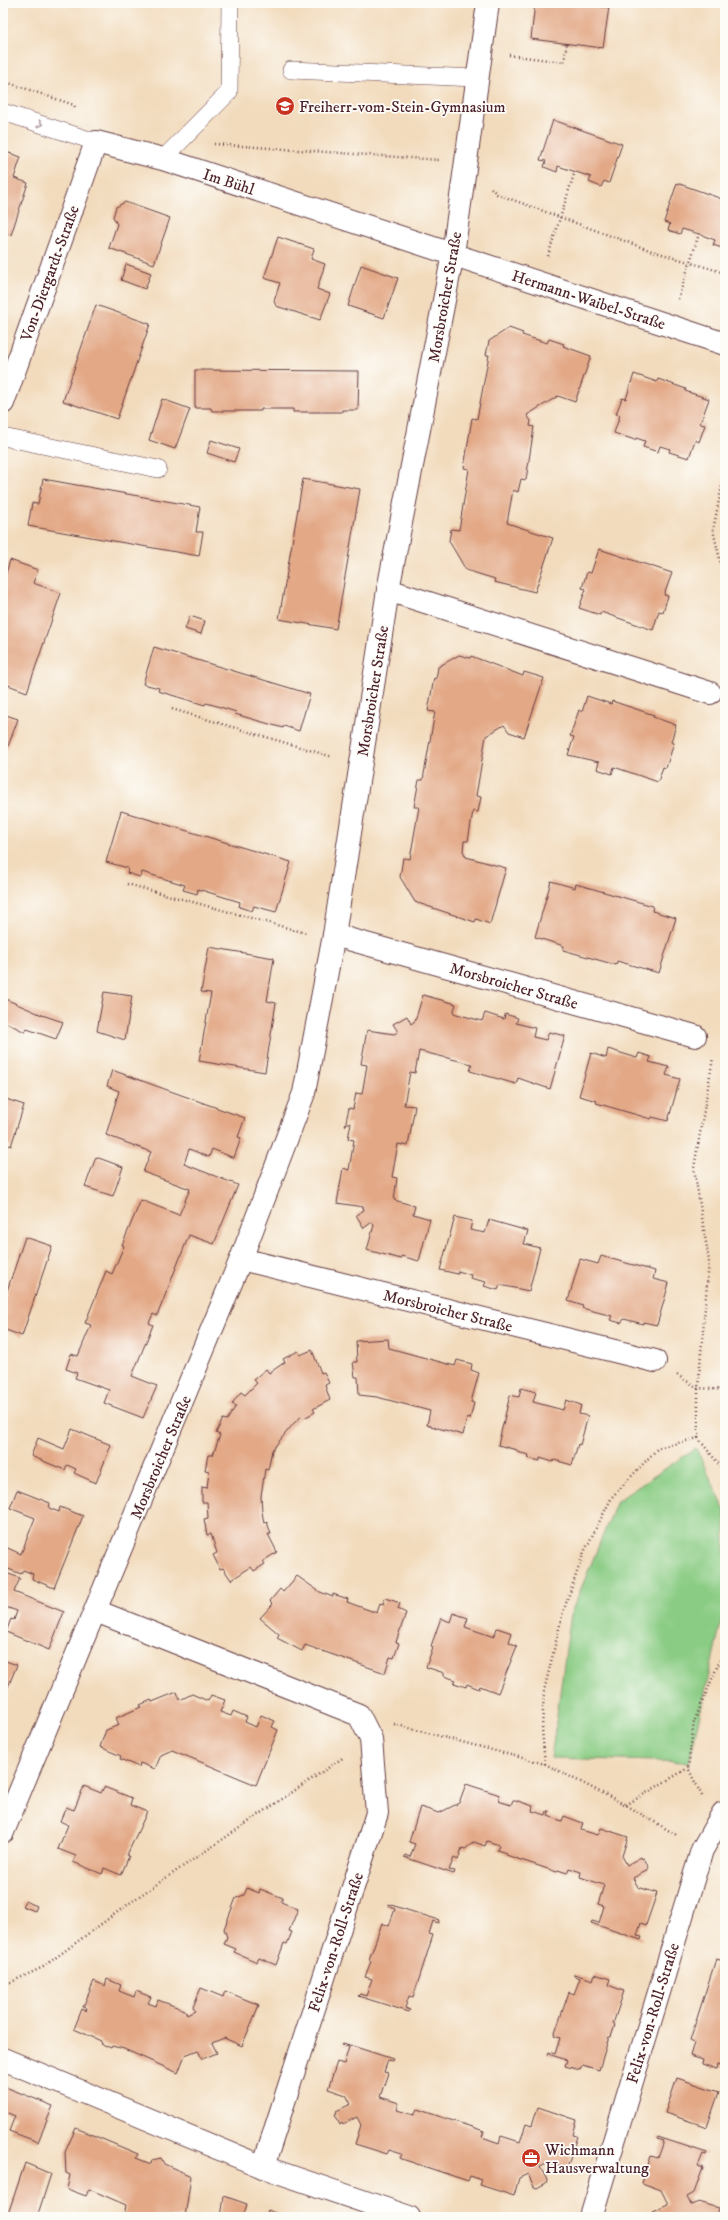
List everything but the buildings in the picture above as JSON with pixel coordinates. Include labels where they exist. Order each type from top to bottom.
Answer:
[{"type":"street","name":"Morsbroicher Straße","points":[[3,1832],[241,1259],[304,1093],[334,935],[388,590],[453,254],[476,78],[488,3]]},
{"type":"street","name":"Im Bühl","points":[[96,142],[163,159],[453,254]]},
{"type":"street","name":"Von-Diergardt-Straße","points":[[3,403],[96,142]]},
{"type":"street","name":"Hermann-Waibel-Straße","points":[[453,254],[725,344]]},
{"type":"street","points":[[388,590],[710,693]]},
{"type":"street","name":"Morsbroicher Straße","points":[[334,935],[695,1036]]},
{"type":"street","name":"Morsbroicher Straße","points":[[241,1259],[655,1361]]},
{"type":"street","points":[[96,1610],[359,1715]]},
{"type":"street","name":"Felix-von-Roll-Straße","points":[[263,2167],[376,1813],[371,1739],[359,1715]]},
{"type":"street","name":"Felix-von-Roll-Straße","points":[[591,2217],[702,1850],[724,1813]]},
{"type":"street","points":[[3,2059],[263,2167],[409,2217]]},
{"type":"lane","points":[[163,159],[229,92],[230,3]]},
{"type":"lane","points":[[291,70],[476,78]]},
{"type":"lane","name":"Im Bühl","points":[[3,112],[96,142]]},
{"type":"lane","points":[[3,437],[158,469]]},
{"type":"path","points":[[481,51],[564,62],[568,43]]},
{"type":"path","points":[[185,137],[219,145],[465,162],[497,194],[648,250],[725,272]]},
{"type":"path","points":[[540,283],[575,171]]},
{"type":"path","points":[[669,326],[699,234]]},
{"type":"path","points":[[725,471],[713,530],[725,581]]},
{"type":"path","points":[[172,709],[326,756],[361,762]]},
{"type":"path","points":[[127,884],[301,933],[334,935]]},
{"type":"path","points":[[714,1052],[694,1168],[709,1261],[698,1388],[698,1438],[725,1472]]},
{"type":"path","points":[[655,1361],[698,1388],[725,1390]]},
{"type":"path","points":[[545,1764],[542,1729],[544,1691],[563,1612],[584,1552],[612,1497],[658,1448],[698,1438]]},
{"type":"path","points":[[704,1800],[688,1768],[694,1722],[725,1648]]},
{"type":"path","points":[[359,1715],[545,1764],[626,1805],[702,1850]]},
{"type":"path","points":[[3,1986],[43,1967],[138,1897],[371,1739]]},
{"type":"path","points":[[626,1805],[688,1768]]},
{"type":"green space","points":[[696,1448],[725,1510],[725,1605],[689,1762],[551,1758],[571,1613],[617,1501]]},
{"type":"place","name":"Freiherr-vom-Stein-Gymnasium","points":[[285,106]]},
{"type":"place","name":"Wichmann Hausverwaltung","points":[[531,2158]]}]
